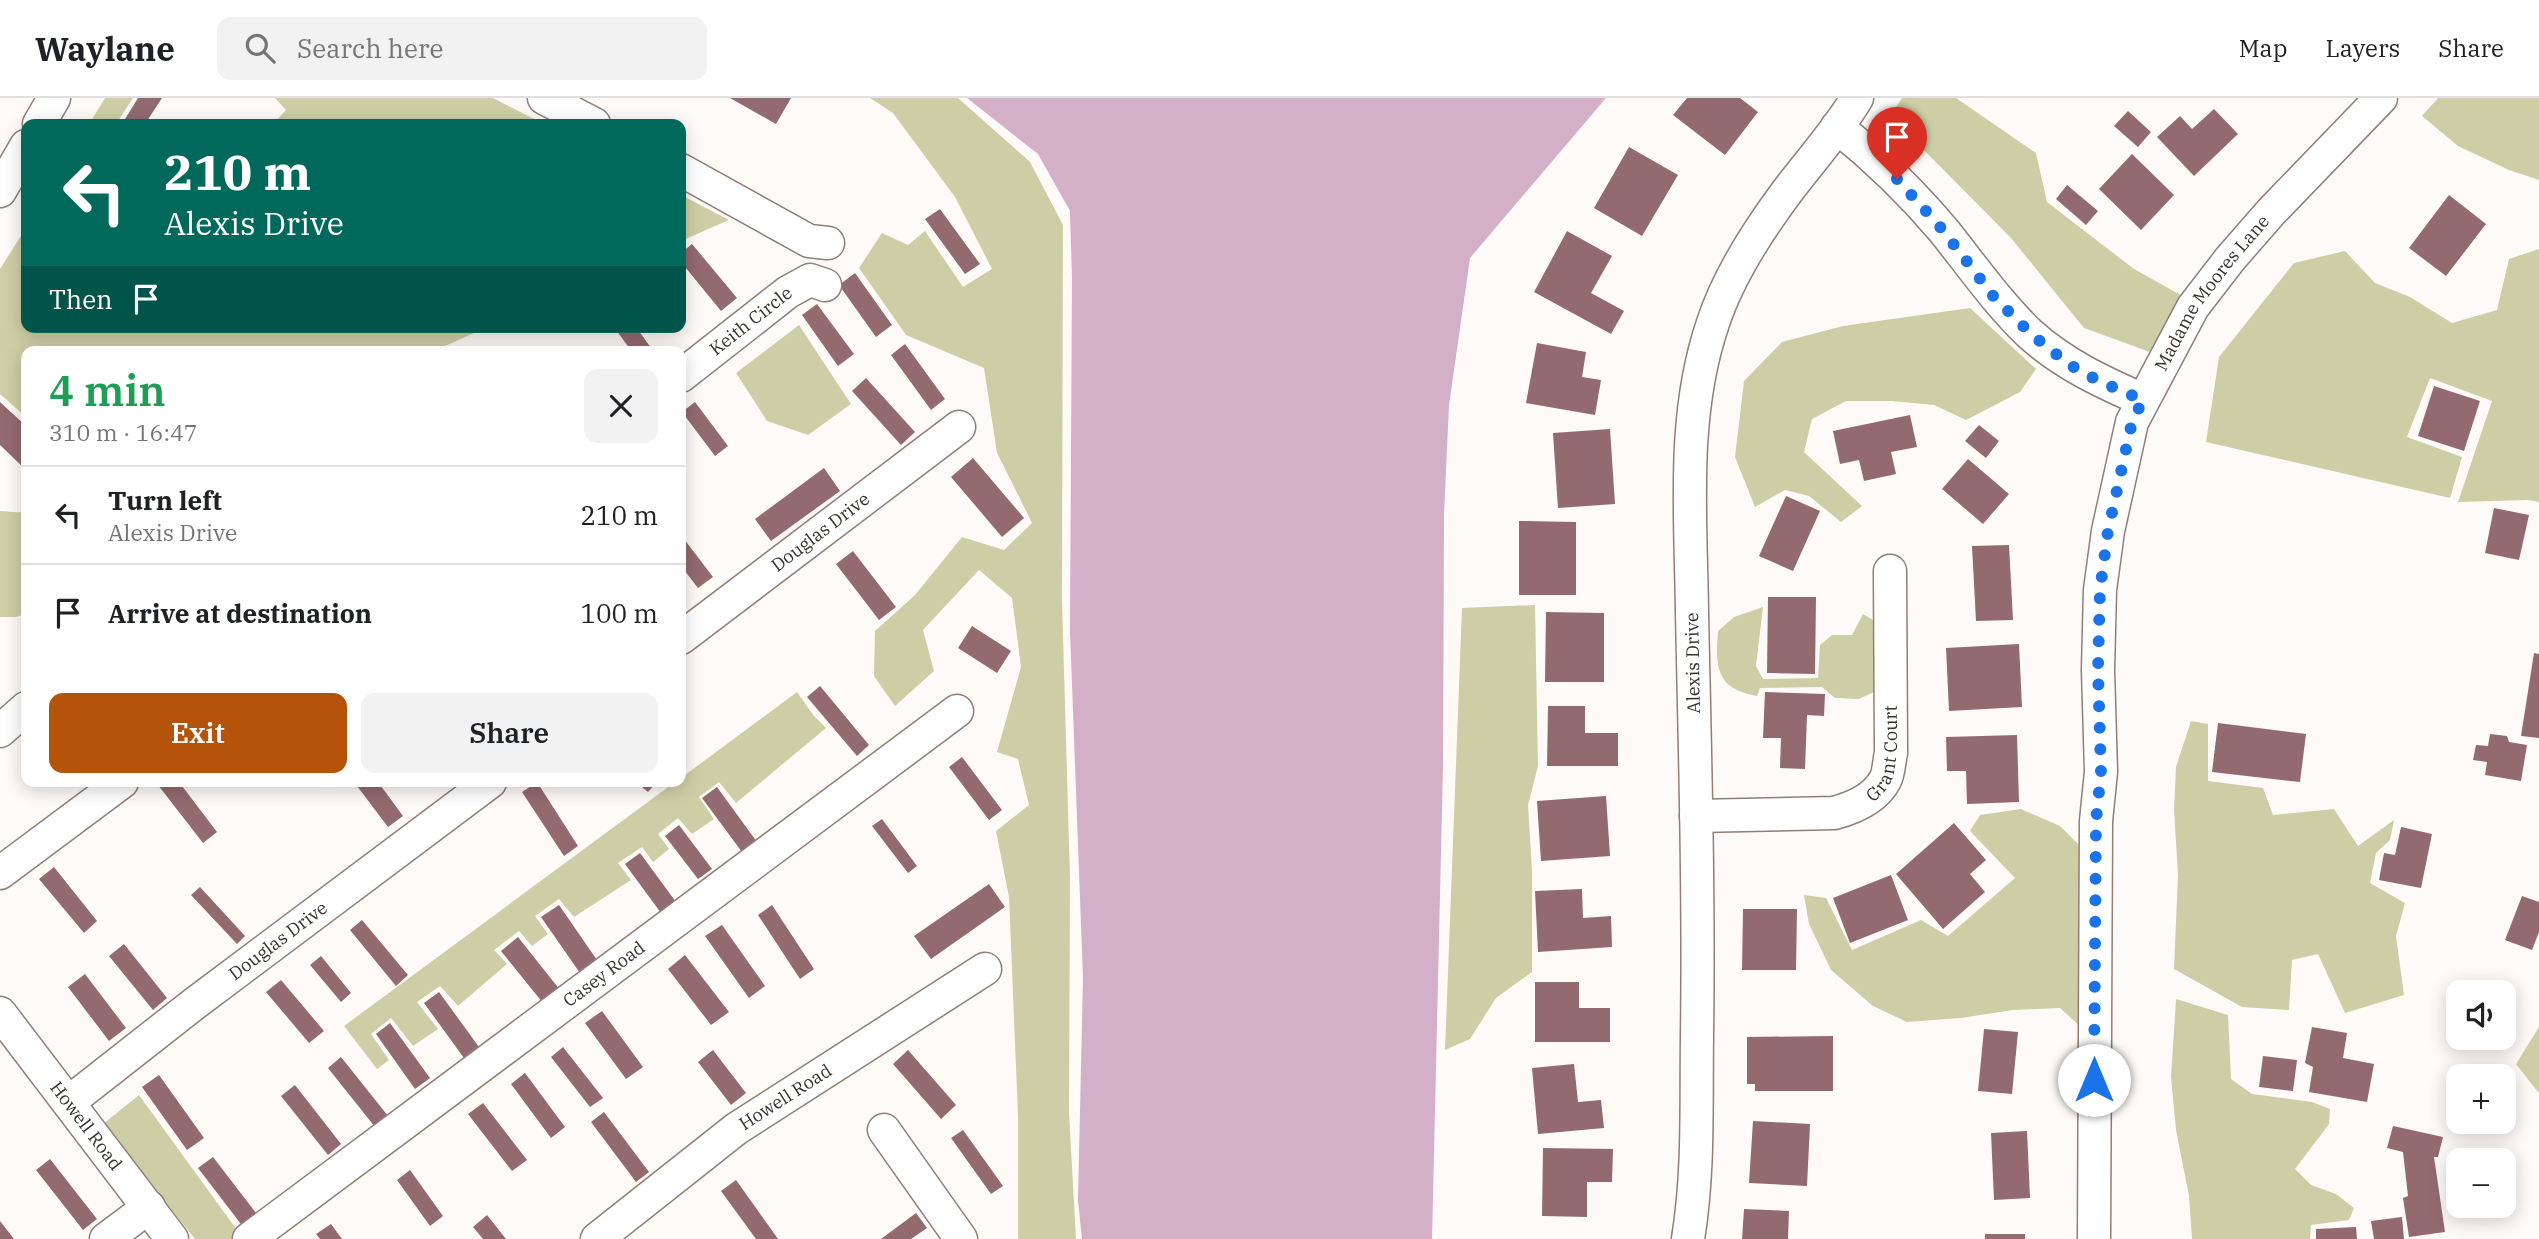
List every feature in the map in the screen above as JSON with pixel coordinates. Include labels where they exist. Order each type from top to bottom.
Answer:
[{"type":"street","points":[[42,119],[54,98]]},
{"type":"street","points":[[544,98],[584,119]]},
{"type":"street","name":"Alexis Drive","points":[[1688,1239],[1695,1191],[1698,974],[1691,429],[1700,367],[1714,320],[1745,255],[1784,195],[1838,127],[1857,98]]},
{"type":"street","name":"Madame Moores Lane","points":[[2094,1239],[2096,821],[2101,772],[2098,670],[2100,590],[2108,531],[2132,422],[2193,307],[2271,212],[2381,98]]},
{"type":"street","points":[[1838,127],[1897,179],[1942,229],[1994,297],[2031,334],[2070,365],[2143,400]]},
{"type":"street","points":[[0,191],[21,155]]},
{"type":"street","points":[[686,173],[809,241],[828,243]]},
{"type":"street","name":"Keith Circle","points":[[686,372],[788,292],[810,279],[825,285]]},
{"type":"street","name":"Douglas Drive","points":[[686,634],[959,427]]},
{"type":"street","name":"Grant Court","points":[[1696,816],[1834,813],[1863,802],[1885,780],[1891,752],[1890,571]]},
{"type":"street","name":"Casey Road","points":[[249,1239],[957,711]]},
{"type":"street","points":[[0,731],[21,712]]},
{"type":"street","points":[[0,873],[115,787]]},
{"type":"street","name":"Douglas Drive","points":[[69,1102],[194,1004],[483,787]]},
{"type":"street","name":"Howell Road","points":[[597,1239],[736,1129],[985,969]]},
{"type":"street","name":"Howell Road","points":[[0,1013],[173,1239]]},
{"type":"street","points":[[884,1130],[961,1239]]},
{"type":"street","points":[[106,1239],[149,1207]]},
{"type":"green space","points":[[105,98],[133,98],[119,119],[92,119]]},
{"type":"green space","points":[[275,98],[493,98],[534,119],[278,119],[286,110]]},
{"type":"green space","points":[[870,98],[958,98],[1030,162],[1063,225],[1062,601],[1070,878],[1069,1113],[1076,1239],[1018,1239],[1018,1116],[1009,897],[996,831],[1029,805],[1018,759],[997,752],[1021,667],[1012,598],[979,570],[923,630],[934,671],[895,706],[874,676],[875,631],[915,595],[962,537],[1004,550],[1032,523],[997,453],[984,368],[906,335],[859,268],[882,233],[908,245],[925,231],[963,287],[992,269],[955,197],[893,113]]},
{"type":"green space","points":[[1902,98],[1956,98],[2036,153],[2047,202],[2134,269],[2186,298],[2150,352],[2084,328],[2011,238],[1890,116]]},
{"type":"green space","points":[[2438,98],[2539,98],[2539,180],[2509,170],[2458,146],[2422,116]]},
{"type":"green space","points":[[686,198],[729,220],[686,239]]},
{"type":"green space","points":[[21,236],[21,333],[474,333],[445,346],[21,346],[21,413],[0,394],[0,269]]},
{"type":"green space","points":[[2539,249],[2539,502],[2458,502],[2492,401],[2430,378],[2407,437],[2462,457],[2450,498],[2206,442],[2219,357],[2294,263],[2345,251],[2375,283],[2410,297],[2452,323],[2497,310],[2509,259]]},
{"type":"green space","points":[[1970,308],[2036,369],[2020,392],[1966,420],[1934,405],[1846,401],[1812,419],[1804,452],[1862,506],[1841,522],[1809,496],[1785,490],[1755,507],[1735,457],[1744,381],[1782,342],[1843,326]]},
{"type":"green space","points":[[799,325],[851,404],[808,435],[767,421],[736,373]]},
{"type":"green space","points":[[0,511],[21,513],[21,616],[0,617]]},
{"type":"green space","points":[[1535,605],[1538,766],[1528,805],[1532,870],[1532,972],[1496,998],[1470,1039],[1445,1050],[1462,608]]},
{"type":"green space","points":[[1763,607],[1756,666],[1763,679],[1818,678],[1820,645],[1832,635],[1852,635],[1863,614],[1873,620],[1878,690],[1859,699],[1835,698],[1822,687],[1760,688],[1757,696],[1733,688],[1726,682],[1718,666],[1718,631],[1734,617]]},
{"type":"green space","points":[[797,692],[826,728],[736,803],[719,782],[699,797],[714,819],[692,834],[678,818],[658,834],[669,849],[653,862],[642,847],[618,863],[631,880],[574,917],[559,899],[535,916],[548,934],[532,946],[519,931],[494,950],[507,964],[458,1006],[440,986],[417,1002],[438,1029],[413,1046],[391,1018],[371,1034],[389,1060],[377,1069],[344,1026],[668,787],[686,787],[686,774]]},
{"type":"green space","points":[[2191,721],[2208,724],[2208,781],[2263,788],[2273,815],[2334,809],[2358,846],[2394,820],[2390,840],[2376,853],[2370,883],[2405,903],[2396,936],[2404,995],[2345,1013],[2318,954],[2292,960],[2289,1010],[2242,1007],[2174,969],[2178,875],[2174,810],[2176,767]]},
{"type":"green space","points":[[2021,809],[2060,826],[2085,851],[2084,1030],[2060,1008],[2013,1010],[1907,1022],[1873,1006],[1831,970],[1809,924],[1804,895],[1826,898],[1852,950],[1921,920],[1948,936],[2015,878],[1970,831],[1980,815]]},
{"type":"green space","points":[[2176,999],[2228,1015],[2231,1079],[2252,1094],[2312,1102],[2330,1109],[2329,1124],[2295,1169],[2311,1185],[2336,1194],[2354,1208],[2349,1220],[2311,1225],[2310,1239],[2192,1239],[2189,1196],[2176,1130],[2171,1077]]},
{"type":"green space","points":[[2539,1027],[2539,1092],[2516,1064]]},
{"type":"green space","points":[[139,1095],[237,1230],[231,1239],[195,1239],[103,1124]]},
{"type":"shaded area","points":[[967,98],[1606,98],[1470,258],[1449,405],[1444,515],[1443,765],[1432,1239],[1082,1239],[1078,1200],[1083,978],[1070,631],[1070,211],[1038,154]]},
{"type":"building","points":[[138,98],[162,98],[148,119],[125,119]]},
{"type":"building","points":[[730,98],[791,98],[776,124]]},
{"type":"building","points":[[1687,98],[1740,98],[1758,112],[1725,155],[1673,115]]},
{"type":"building","points":[[2214,109],[2238,134],[2194,176],[2157,137],[2180,116],[2192,129]]},
{"type":"building","points":[[2128,111],[2151,132],[2138,147],[2114,126]]},
{"type":"building","points":[[1629,147],[1678,175],[1642,236],[1594,208]]},
{"type":"building","points":[[2132,154],[2174,195],[2141,230],[2099,189]]},
{"type":"building","points":[[2067,185],[2098,211],[2086,225],[2056,199]]},
{"type":"building","points":[[2449,195],[2486,224],[2446,276],[2409,248]]},
{"type":"building","points":[[940,209],[980,264],[965,274],[925,219]]},
{"type":"building","points":[[1567,231],[1612,256],[1591,293],[1624,311],[1611,334],[1534,292]]},
{"type":"building","points":[[692,244],[737,298],[721,311],[686,268],[686,249]]},
{"type":"building","points":[[855,273],[892,325],[876,337],[839,285]]},
{"type":"building","points":[[817,304],[854,354],[838,366],[802,315]]},
{"type":"building","points":[[618,333],[640,333],[650,346],[628,346]]},
{"type":"building","points":[[1537,343],[1586,352],[1582,377],[1601,380],[1595,415],[1526,403]]},
{"type":"building","points":[[905,344],[945,399],[931,410],[891,355]]},
{"type":"building","points":[[866,378],[915,432],[901,445],[852,391]]},
{"type":"building","points":[[2434,386],[2480,401],[2464,451],[2418,436]]},
{"type":"building","points":[[0,402],[21,421],[21,465],[0,445]]},
{"type":"building","points":[[695,402],[728,446],[715,456],[686,417],[686,409]]},
{"type":"building","points":[[1910,415],[1917,447],[1891,452],[1896,474],[1864,481],[1859,460],[1840,464],[1833,431]]},
{"type":"building","points":[[1979,425],[1999,441],[1986,458],[1965,441]]},
{"type":"building","points":[[1610,429],[1615,504],[1558,508],[1553,433]]},
{"type":"building","points":[[973,458],[1024,518],[1002,537],[951,477]]},
{"type":"building","points":[[1968,459],[2009,494],[1983,524],[1942,489]]},
{"type":"building","points":[[824,468],[840,491],[771,541],[755,519]]},
{"type":"building","points":[[1786,496],[1820,511],[1793,571],[1759,556]]},
{"type":"building","points":[[2494,508],[2529,515],[2519,560],[2485,553]]},
{"type":"building","points":[[1519,521],[1576,522],[1576,595],[1519,595]]},
{"type":"building","points":[[686,542],[713,577],[698,588],[686,572]]},
{"type":"building","points":[[2009,545],[2013,620],[1976,621],[1972,546]]},
{"type":"building","points":[[853,551],[896,607],[879,620],[836,564]]},
{"type":"building","points":[[1768,597],[1816,597],[1815,674],[1767,673]]},
{"type":"building","points":[[1546,612],[1604,613],[1604,682],[1545,682]]},
{"type":"building","points":[[972,626],[1011,651],[997,673],[958,648]]},
{"type":"building","points":[[2019,644],[2022,707],[1949,711],[1946,648]]},
{"type":"building","points":[[2534,653],[2539,654],[2539,738],[2521,736]]},
{"type":"building","points":[[820,686],[869,745],[857,756],[807,697]]},
{"type":"building","points":[[1765,692],[1825,694],[1824,716],[1807,715],[1805,769],[1780,768],[1781,738],[1763,738]]},
{"type":"building","points":[[1548,706],[1585,706],[1585,733],[1618,733],[1618,766],[1547,766]]},
{"type":"building","points":[[2218,723],[2306,734],[2300,782],[2212,772]]},
{"type":"building","points":[[2490,734],[2507,736],[2509,742],[2527,745],[2521,781],[2485,775],[2487,762],[2473,760],[2476,745],[2488,746]]},
{"type":"building","points":[[2017,735],[2019,802],[1967,804],[1966,771],[1947,771],[1946,737]]},
{"type":"building","points":[[962,757],[1002,810],[989,820],[949,767]]},
{"type":"building","points":[[160,787],[183,787],[217,832],[203,843]]},
{"type":"building","points":[[358,787],[382,787],[403,816],[388,827]]},
{"type":"building","points":[[530,787],[540,787],[578,846],[564,856],[522,792]]},
{"type":"building","points":[[717,787],[757,842],[742,852],[702,798]]},
{"type":"building","points":[[1606,796],[1610,856],[1541,861],[1537,801]]},
{"type":"building","points":[[882,819],[917,866],[908,873],[872,826]]},
{"type":"building","points":[[1954,823],[1986,860],[1970,874],[1985,892],[1943,929],[1896,874]]},
{"type":"building","points":[[679,825],[712,869],[698,879],[665,836]]},
{"type":"building","points":[[2401,827],[2432,834],[2421,888],[2379,880],[2384,853],[2395,855]]},
{"type":"building","points":[[640,853],[676,902],[661,913],[625,864]]},
{"type":"building","points":[[54,867],[97,921],[84,933],[39,879]]},
{"type":"building","points":[[1891,875],[1908,920],[1850,943],[1833,898]]},
{"type":"building","points":[[989,884],[1005,907],[931,959],[914,936]]},
{"type":"building","points":[[200,887],[245,936],[237,944],[191,895]]},
{"type":"building","points":[[1582,889],[1583,918],[1611,916],[1612,947],[1538,952],[1535,891]]},
{"type":"building","points":[[2522,896],[2539,902],[2539,932],[2532,950],[2505,940]]},
{"type":"building","points":[[559,905],[597,960],[580,973],[541,917]]},
{"type":"building","points":[[772,905],[814,969],[800,979],[758,915]]},
{"type":"building","points":[[1743,909],[1797,909],[1796,970],[1742,970]]},
{"type":"building","points":[[362,920],[408,975],[396,986],[350,930]]},
{"type":"building","points":[[722,925],[765,986],[749,998],[705,936]]},
{"type":"building","points":[[518,937],[560,990],[543,1003],[501,951]]},
{"type":"building","points":[[124,944],[167,998],[153,1010],[109,956]]},
{"type":"building","points":[[685,955],[729,1012],[711,1025],[668,969]]},
{"type":"building","points":[[321,956],[351,993],[341,1002],[310,965]]},
{"type":"building","points":[[85,974],[126,1028],[109,1041],[68,987]]},
{"type":"building","points":[[281,980],[324,1031],[309,1043],[266,992]]},
{"type":"building","points":[[1535,982],[1579,982],[1579,1008],[1610,1008],[1610,1042],[1535,1042]]},
{"type":"building","points":[[439,992],[479,1047],[464,1058],[424,1003]]},
{"type":"building","points":[[602,1011],[643,1067],[626,1079],[585,1023]]},
{"type":"building","points":[[390,1023],[430,1078],[415,1089],[376,1034]]},
{"type":"building","points":[[2312,1027],[2347,1033],[2343,1058],[2374,1064],[2367,1102],[2309,1092],[2313,1067],[2305,1063]]},
{"type":"building","points":[[1984,1029],[2018,1032],[2012,1094],[1978,1091]]},
{"type":"building","points":[[1833,1036],[1833,1091],[1755,1091],[1755,1084],[1747,1084],[1747,1037]]},
{"type":"building","points":[[563,1047],[603,1098],[590,1107],[551,1057]]},
{"type":"building","points":[[713,1050],[746,1093],[731,1105],[698,1062]]},
{"type":"building","points":[[908,1050],[956,1105],[941,1119],[893,1064]]},
{"type":"building","points":[[2263,1056],[2297,1060],[2293,1091],[2259,1087]]},
{"type":"building","points":[[341,1057],[388,1116],[375,1127],[328,1068]]},
{"type":"building","points":[[1574,1064],[1578,1102],[1601,1100],[1604,1128],[1538,1134],[1532,1068]]},
{"type":"building","points":[[525,1073],[565,1127],[551,1138],[511,1084]]},
{"type":"building","points":[[159,1075],[204,1138],[187,1150],[142,1087]]},
{"type":"building","points":[[295,1085],[341,1144],[328,1155],[281,1096]]},
{"type":"building","points":[[483,1103],[527,1160],[512,1171],[468,1114]]},
{"type":"building","points":[[604,1112],[649,1172],[636,1182],[591,1122]]},
{"type":"building","points":[[1753,1121],[1810,1124],[1807,1186],[1749,1183]]},
{"type":"building","points":[[2393,1126],[2443,1137],[2438,1157],[2434,1157],[2445,1232],[2409,1237],[2403,1198],[2408,1196],[2403,1152],[2387,1148]]},
{"type":"building","points":[[963,1130],[1003,1186],[991,1194],[951,1138]]},
{"type":"building","points":[[2027,1131],[2030,1198],[1994,1200],[1991,1133]]},
{"type":"building","points":[[1543,1148],[1613,1149],[1612,1182],[1587,1182],[1587,1217],[1542,1216]]},
{"type":"building","points":[[213,1157],[259,1217],[244,1228],[198,1168]]},
{"type":"building","points":[[50,1159],[97,1219],[83,1230],[36,1170]]},
{"type":"building","points":[[410,1170],[443,1216],[430,1226],[397,1180]]},
{"type":"building","points":[[736,1180],[778,1239],[756,1239],[721,1191]]},
{"type":"building","points":[[1744,1209],[1789,1211],[1788,1239],[1742,1239]]},
{"type":"building","points":[[916,1213],[927,1228],[911,1239],[881,1239]]},
{"type":"building","points":[[487,1215],[506,1239],[483,1239],[473,1227]]},
{"type":"building","points":[[2402,1217],[2404,1239],[2374,1239],[2371,1221]]},
{"type":"building","points":[[0,1221],[14,1239],[0,1239]]},
{"type":"building","points":[[331,1224],[342,1239],[320,1239],[316,1234]]},
{"type":"building","points":[[2356,1227],[2357,1239],[2316,1239],[2316,1229]]},
{"type":"building","points":[[1985,1234],[2025,1234],[2025,1239],[1985,1239]]},
{"type":"route","points":[[1897,179],[1942,229],[1994,297],[2031,334],[2070,365],[2143,400],[2132,422],[2108,531],[2100,590],[2098,670],[2101,772],[2096,821],[2094,1080]]}]
